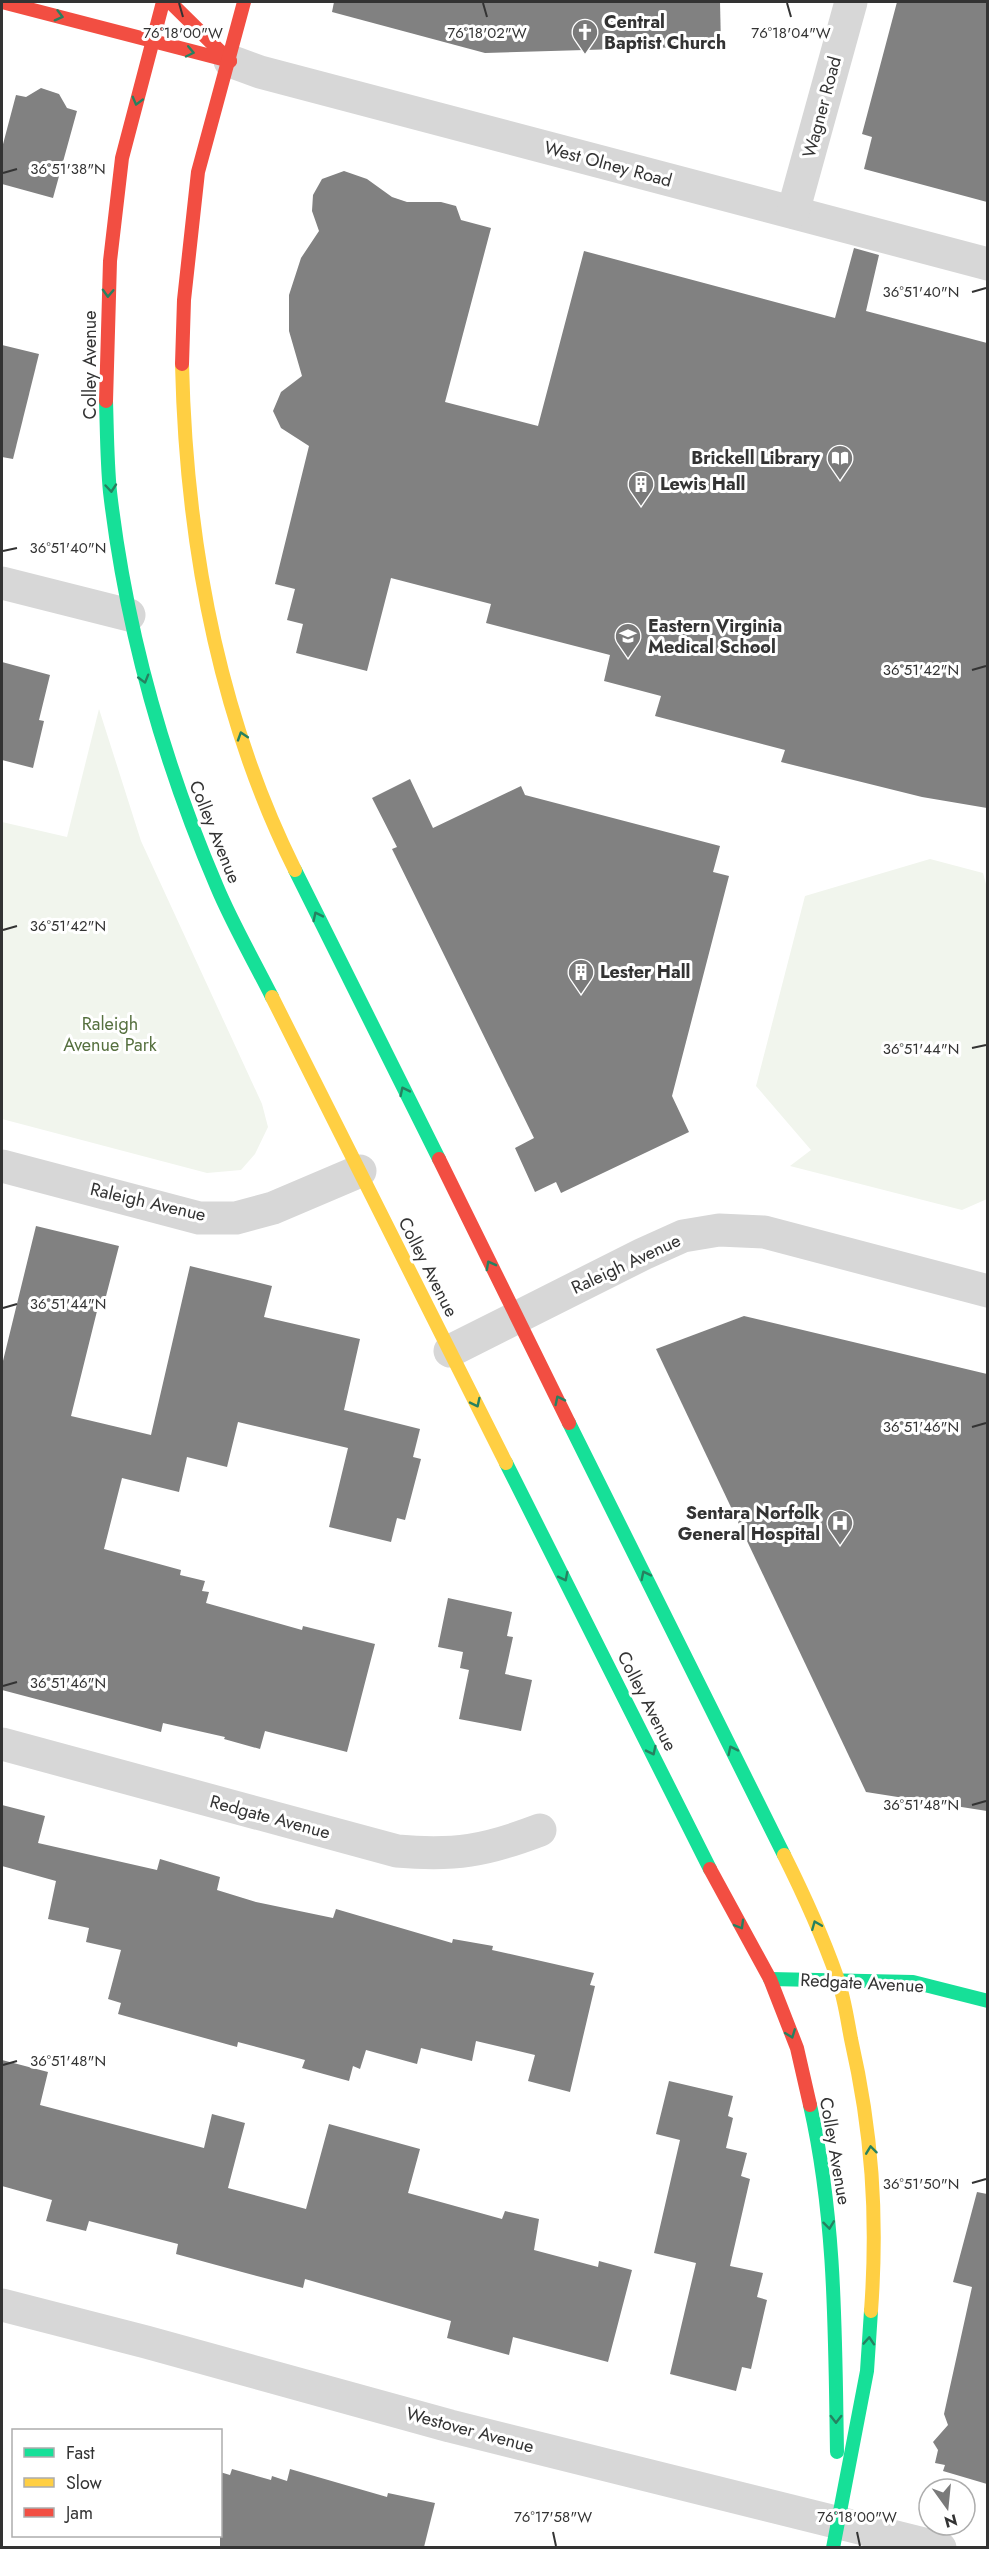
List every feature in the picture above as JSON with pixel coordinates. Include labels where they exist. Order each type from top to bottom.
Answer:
[{"type":"main road","name":"West Olney Road","points":[[2,2],[115,31],[151,44],[230,61]]},
{"type":"main road","name":"Colley Avenue","points":[[163,2],[122,158],[109,274],[105,388],[110,479],[129,615],[142,672],[178,792],[214,878],[723,1895],[770,1979],[796,2048],[822,2164],[833,2256],[835,2535]]},
{"type":"main road","name":"West Olney Road","points":[[170,2],[230,61]]},
{"type":"main road","name":"Colley Avenue","points":[[244,2],[230,61],[211,119],[198,170],[186,263],[181,373],[185,472],[201,575],[215,641],[228,691],[257,781],[290,860],[807,1901],[838,1979],[864,2097],[873,2172],[876,2248],[867,2372],[835,2535]]},
{"type":"main road","name":"Redgate Avenue","points":[[770,1979],[913,1982],[987,2001]]},
{"type":"street","name":"Wagner Road","points":[[793,212],[850,2]]},
{"type":"street","name":"West Olney Road","points":[[230,61],[282,78],[987,264]]},
{"type":"street","points":[[2,583],[129,615]]},
{"type":"street","name":"Raleigh Avenue","points":[[2,1166],[199,1218],[236,1218],[273,1208],[360,1171]]},
{"type":"street","name":"Raleigh Avenue","points":[[450,1351],[673,1241],[718,1230],[764,1232],[987,1292]]},
{"type":"street","name":"Redgate Avenue","points":[[2,1744],[397,1851],[443,1855],[497,1846],[540,1830]]},
{"type":"street","name":"Westover Avenue","points":[[2,2306],[146,2342],[835,2535],[940,2547]]},
{"type":"green space","name":"Raleigh Avenue Park","points":[[99,709],[141,841],[262,1104],[268,1127],[255,1154],[241,1170],[207,1173],[2,1119],[2,822],[67,837]]},
{"type":"green space","points":[[930,859],[983,873],[987,888],[987,1199],[962,1210],[790,1166],[811,1150],[756,1086],[805,896]]},
{"type":"building","points":[[334,2],[720,2],[721,46],[485,53],[332,12]]},
{"type":"building","points":[[897,2],[987,2],[987,202],[864,169],[872,137],[862,134]]},
{"type":"building","points":[[41,88],[59,94],[67,108],[77,111],[53,198],[2,184],[2,148],[16,95],[26,97]]},
{"type":"building","name":"Lewis Hall","points":[[344,171],[367,179],[392,197],[407,202],[441,202],[456,206],[461,220],[491,228],[445,402],[538,426],[584,251],[835,318],[854,248],[879,255],[866,311],[987,343],[987,808],[922,797],[781,762],[785,750],[655,716],[661,696],[604,681],[610,655],[486,623],[491,604],[391,578],[367,671],[296,653],[303,624],[287,620],[295,589],[275,584],[309,446],[281,428],[273,411],[281,392],[302,376],[289,331],[289,295],[301,258],[319,231],[312,211],[313,195],[322,179]]},
{"type":"building","points":[[2,345],[39,354],[13,459],[2,457]]},
{"type":"building","points":[[2,662],[50,675],[39,720],[44,721],[33,768],[2,760]]},
{"type":"building","name":"Lester Hall","points":[[410,779],[433,828],[521,786],[525,795],[720,846],[713,872],[729,876],[672,1096],[689,1132],[561,1193],[556,1182],[535,1192],[515,1148],[534,1138],[392,849],[397,847],[372,798]]},
{"type":"building","points":[[36,1226],[119,1246],[105,1300],[100,1299],[71,1416],[151,1435],[190,1266],[272,1286],[264,1317],[360,1339],[344,1410],[420,1429],[413,1457],[421,1459],[405,1520],[397,1518],[391,1542],[329,1527],[348,1448],[238,1422],[227,1467],[187,1457],[179,1492],[122,1478],[104,1549],[181,1570],[180,1575],[205,1581],[202,1591],[209,1592],[206,1603],[302,1630],[303,1626],[375,1644],[347,1752],[265,1731],[260,1749],[224,1739],[225,1737],[163,1723],[161,1732],[2,1690],[2,1365]]},
{"type":"building","name":"Sentara Norfolk General Hospital","points":[[744,1316],[987,1374],[987,1811],[866,1792],[656,1349]]},
{"type":"building","points":[[448,1598],[512,1612],[507,1636],[513,1637],[505,1674],[532,1680],[521,1731],[459,1719],[469,1670],[460,1668],[463,1652],[438,1647]]},
{"type":"building","points":[[2,1805],[45,1816],[38,1843],[157,1870],[160,1859],[220,1877],[217,1890],[256,1902],[333,1918],[336,1909],[452,1943],[453,1939],[493,1946],[492,1950],[594,1973],[590,1985],[595,1986],[570,2092],[528,2081],[535,2055],[476,2041],[472,2061],[421,2048],[417,2064],[366,2050],[360,2069],[353,2066],[349,2081],[302,2068],[305,2060],[238,2042],[237,2047],[118,2014],[121,2003],[108,1999],[121,1950],[86,1942],[89,1928],[48,1919],[56,1881],[2,1866]]},
{"type":"building","points":[[2,2060],[48,2072],[40,2105],[204,2148],[212,2114],[245,2123],[228,2188],[306,2209],[329,2124],[420,2149],[408,2193],[502,2219],[505,2211],[539,2219],[534,2250],[598,2267],[599,2261],[632,2270],[608,2362],[513,2337],[509,2355],[447,2338],[451,2321],[375,2299],[305,2279],[303,2288],[176,2254],[178,2244],[89,2221],[86,2231],[46,2221],[52,2200],[2,2186]]},
{"type":"building","points":[[669,2081],[733,2096],[728,2116],[733,2118],[726,2148],[747,2153],[741,2176],[750,2179],[730,2266],[763,2273],[757,2297],[767,2300],[751,2369],[742,2367],[736,2391],[670,2374],[696,2263],[654,2253],[680,2140],[656,2134]]},
{"type":"building","points":[[977,2192],[987,2194],[987,2484],[977,2481],[977,2477],[963,2477],[943,2471],[945,2465],[935,2463],[938,2450],[933,2442],[948,2425],[944,2414],[972,2287],[953,2282]]},
{"type":"building","points":[[232,2469],[271,2480],[272,2476],[287,2481],[290,2469],[387,2497],[388,2493],[435,2503],[424,2547],[220,2547],[222,2473],[230,2475]]},
{"type":"traffic: fast","points":[[106,401],[109,481],[117,543],[149,694],[180,791],[217,887],[272,997]]},
{"type":"traffic: fast","points":[[295,870],[439,1159]]},
{"type":"traffic: fast","points":[[569,1423],[784,1855]]},
{"type":"traffic: fast","points":[[506,1463],[710,1869]]},
{"type":"traffic: fast","points":[[770,1979],[913,1982],[988,2001]]},
{"type":"traffic: fast","points":[[810,2105],[819,2148],[829,2234],[834,2321],[837,2452]]},
{"type":"traffic: fast","points":[[833,2548],[867,2371],[871,2311]]},
{"type":"traffic: slow","points":[[182,364],[190,494],[211,623],[226,687],[245,749],[268,810],[295,870]]},
{"type":"traffic: slow","points":[[272,997],[506,1463]]},
{"type":"traffic: slow","points":[[784,1855],[837,1977],[858,2073],[872,2174],[874,2241],[871,2311]]},
{"type":"traffic: jam","points":[[2,2],[230,61]]},
{"type":"traffic: jam","points":[[106,401],[110,261],[122,158],[163,2]]},
{"type":"traffic: jam","points":[[170,2],[230,61]]},
{"type":"traffic: jam","points":[[182,364],[184,300],[198,172],[244,2]]},
{"type":"traffic: jam","points":[[439,1159],[569,1423]]},
{"type":"traffic: jam","points":[[710,1869],[770,1979],[797,2048],[810,2105]]},
{"type":"place","name":"Central Baptist Church","points":[[585,55]]},
{"type":"place","name":"Brickell Library","points":[[840,481]]},
{"type":"place","name":"Lewis Hall","points":[[641,507]]},
{"type":"place","name":"Eastern Virginia Medical School","points":[[628,659]]},
{"type":"place","name":"Lester Hall","points":[[581,995]]},
{"type":"place","name":"Sentara Norfolk General Hospital","points":[[840,1546]]}]
